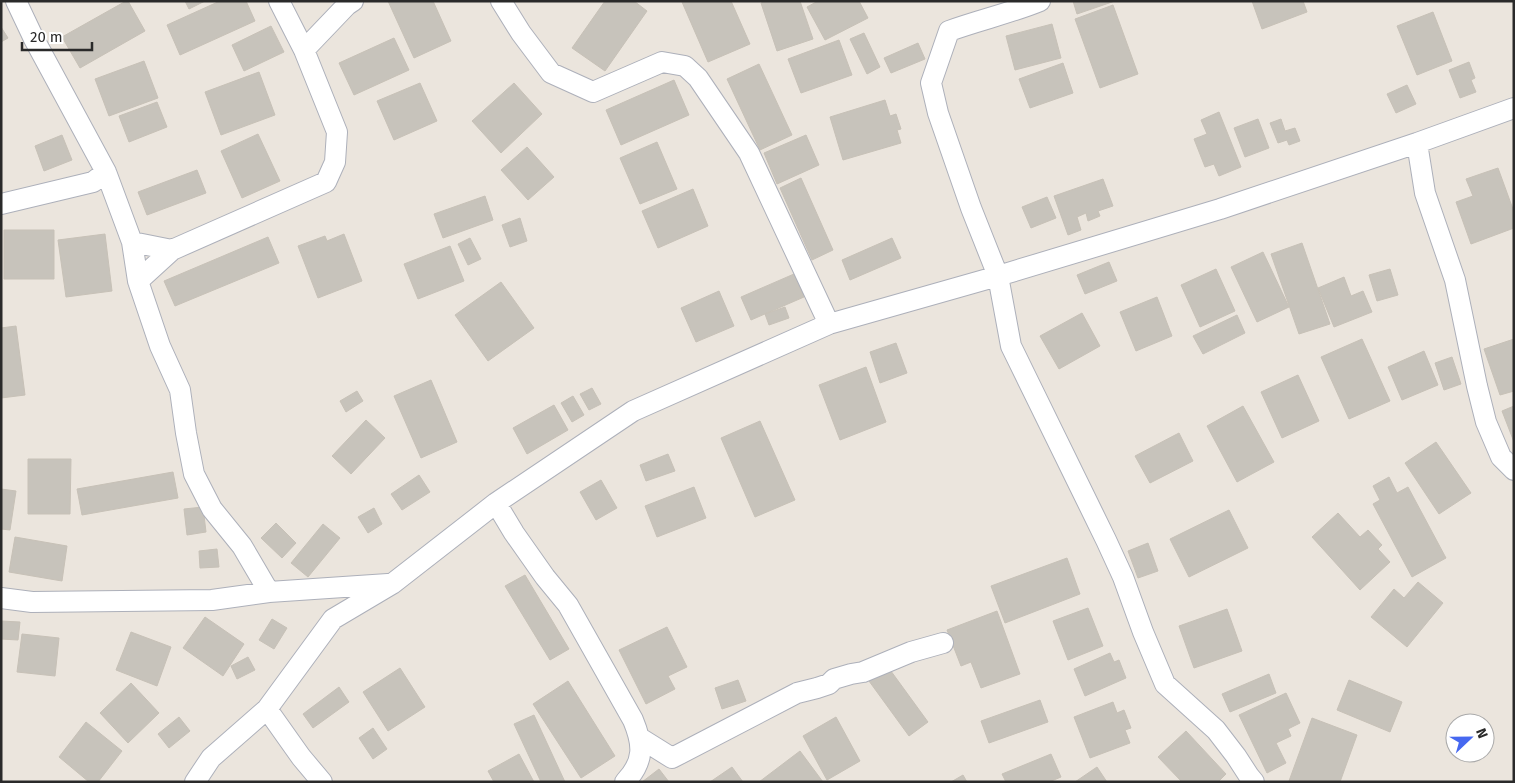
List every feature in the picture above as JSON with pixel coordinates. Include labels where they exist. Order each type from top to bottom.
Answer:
[{"type":"street","points":[[16,1],[34,39],[106,172],[132,242],[138,282],[160,346],[180,390],[194,474],[212,509],[242,546],[269,592]]},
{"type":"street","points":[[138,282],[172,250],[326,182],[335,162],[337,132],[304,50],[279,1]]},
{"type":"street","points":[[304,50],[353,1]]},
{"type":"street","points":[[501,1],[521,33],[551,73],[593,92],[662,62],[685,66],[698,78],[749,153],[829,324]]},
{"type":"street","points":[[1040,1],[1020,10],[949,31],[931,83],[938,113],[998,276],[1011,346],[1123,577],[1165,684],[1216,730],[1254,782]]},
{"type":"street","points":[[195,782],[211,758],[267,710],[333,619],[392,584],[496,503],[634,411],[829,324],[998,276],[1220,209],[1417,143],[1514,108]]},
{"type":"street","points":[[1417,143],[1425,193],[1455,280],[1486,422],[1501,457],[1514,470]]},
{"type":"street","points":[[1,204],[93,182],[106,172]]},
{"type":"street","points":[[132,242],[172,250]]},
{"type":"street","points":[[496,503],[514,533],[568,605],[633,720],[640,738],[640,756],[628,778]]},
{"type":"street","points":[[1,598],[32,602],[212,600],[269,592],[392,584]]},
{"type":"street","points":[[628,778],[672,758],[797,693],[829,684],[834,679],[862,672],[911,652],[943,643]]},
{"type":"street","points":[[267,710],[301,757],[322,782]]},
{"type":"street","points":[[640,738],[672,758]]},
{"type":"building","points":[[128,1],[145,31],[80,68],[62,37]]},
{"type":"building","points":[[185,1],[205,1],[189,9]]},
{"type":"building","points":[[220,1],[246,1],[255,21],[180,55],[167,25]]},
{"type":"building","points":[[388,1],[433,1],[451,41],[414,58]]},
{"type":"building","points":[[605,1],[634,1],[647,11],[605,71],[572,48]]},
{"type":"building","points":[[731,1],[750,44],[708,62],[682,2]]},
{"type":"building","points":[[767,1],[800,1],[813,39],[777,51],[761,3]]},
{"type":"building","points":[[818,1],[859,1],[868,18],[825,40],[807,7]]},
{"type":"building","points":[[1073,1],[1115,1],[1077,14]]},
{"type":"building","points":[[1252,1],[1303,1],[1307,12],[1262,29]]},
{"type":"building","points":[[1113,5],[1138,74],[1100,88],[1075,19]]},
{"type":"building","points":[[1433,12],[1452,61],[1417,75],[1397,26]]},
{"type":"building","points":[[1052,24],[1061,58],[1015,70],[1006,36]]},
{"type":"building","points":[[271,26],[284,52],[244,71],[232,45]]},
{"type":"building","points":[[1,27],[8,38],[1,42]]},
{"type":"building","points":[[864,33],[880,67],[867,74],[850,39]]},
{"type":"building","points":[[394,38],[409,70],[354,95],[339,63]]},
{"type":"building","points":[[839,40],[852,75],[801,93],[788,59]]},
{"type":"building","points":[[918,43],[925,59],[891,73],[884,58]]},
{"type":"building","points":[[144,61],[158,98],[109,116],[95,79]]},
{"type":"building","points":[[1469,62],[1475,78],[1471,80],[1476,92],[1460,98],[1449,70]]},
{"type":"building","points":[[1063,63],[1073,93],[1030,108],[1019,79]]},
{"type":"building","points":[[759,64],[792,135],[760,150],[727,79]]},
{"type":"building","points":[[259,72],[275,115],[221,135],[205,92]]},
{"type":"building","points":[[674,80],[689,115],[621,145],[606,110]]},
{"type":"building","points":[[420,83],[437,121],[394,140],[377,101]]},
{"type":"building","points":[[514,83],[542,114],[501,153],[472,121]]},
{"type":"building","points":[[1407,85],[1416,104],[1396,113],[1387,94]]},
{"type":"building","points":[[885,100],[890,116],[896,114],[901,129],[897,130],[901,143],[843,160],[830,117]]},
{"type":"building","points":[[157,102],[167,127],[129,142],[119,116]]},
{"type":"building","points":[[1219,112],[1241,167],[1219,176],[1214,164],[1205,167],[1194,139],[1207,134],[1201,120]]},
{"type":"building","points":[[1258,119],[1269,148],[1245,157],[1234,128]]},
{"type":"building","points":[[1281,119],[1285,131],[1295,128],[1300,141],[1289,145],[1287,140],[1278,143],[1270,123]]},
{"type":"building","points":[[258,134],[280,181],[242,198],[221,151]]},
{"type":"building","points":[[62,135],[72,160],[44,171],[35,146]]},
{"type":"building","points":[[806,135],[819,165],[777,184],[764,153]]},
{"type":"building","points":[[657,142],[677,189],[640,204],[620,158]]},
{"type":"building","points":[[527,147],[554,177],[528,200],[501,170]]},
{"type":"building","points":[[1498,168],[1514,212],[1514,228],[1471,244],[1456,202],[1473,196],[1466,179]]},
{"type":"building","points":[[197,170],[206,193],[147,215],[138,192]]},
{"type":"building","points":[[801,178],[833,250],[812,260],[780,188]]},
{"type":"building","points":[[1103,179],[1113,206],[1098,211],[1100,216],[1088,221],[1086,213],[1077,217],[1081,230],[1068,235],[1054,196]]},
{"type":"building","points":[[693,189],[708,226],[658,248],[642,211]]},
{"type":"building","points":[[485,196],[493,220],[443,238],[434,214]]},
{"type":"building","points":[[1047,197],[1056,218],[1031,228],[1022,207]]},
{"type":"building","points":[[520,218],[527,241],[510,247],[502,225]]},
{"type":"building","points":[[4,230],[54,230],[54,279],[4,279]]},
{"type":"building","points":[[105,234],[112,291],[66,297],[58,240]]},
{"type":"building","points":[[344,234],[362,281],[318,298],[298,246],[325,236],[327,241]]},
{"type":"building","points":[[268,237],[279,263],[175,306],[164,281]]},
{"type":"building","points":[[470,238],[481,259],[468,265],[458,244]]},
{"type":"building","points":[[892,238],[901,258],[850,280],[842,260]]},
{"type":"building","points":[[1302,243],[1330,324],[1299,334],[1271,254]]},
{"type":"building","points":[[450,246],[464,281],[418,299],[404,264]]},
{"type":"building","points":[[1263,252],[1289,307],[1257,322],[1231,267]]},
{"type":"building","points":[[1109,262],[1117,281],[1085,294],[1077,275]]},
{"type":"building","points":[[1216,269],[1235,311],[1200,327],[1181,285]]},
{"type":"building","points":[[1390,269],[1398,295],[1377,301],[1369,275]]},
{"type":"building","points":[[794,274],[804,297],[751,320],[741,297]]},
{"type":"building","points":[[1344,277],[1351,296],[1363,291],[1372,312],[1334,327],[1318,288]]},
{"type":"building","points":[[501,282],[534,328],[488,361],[455,315]]},
{"type":"building","points":[[719,291],[734,326],[696,342],[681,308]]},
{"type":"building","points":[[1157,297],[1172,336],[1136,351],[1120,312]]},
{"type":"building","points":[[785,307],[789,318],[769,325],[765,314]]},
{"type":"building","points":[[1082,313],[1100,346],[1059,369],[1040,336]]},
{"type":"building","points":[[1237,315],[1245,333],[1203,354],[1193,336]]},
{"type":"building","points":[[16,326],[25,395],[1,398],[1,328]]},
{"type":"building","points":[[1362,339],[1390,401],[1349,419],[1321,357]]},
{"type":"building","points":[[1514,339],[1514,391],[1500,395],[1484,349]]},
{"type":"building","points":[[896,343],[907,373],[880,383],[870,352]]},
{"type":"building","points":[[1424,351],[1438,385],[1402,400],[1388,367]]},
{"type":"building","points":[[1452,357],[1461,384],[1444,390],[1435,363]]},
{"type":"building","points":[[866,367],[886,422],[840,440],[819,385]]},
{"type":"building","points":[[1298,375],[1319,421],[1282,438],[1261,392]]},
{"type":"building","points":[[431,380],[457,442],[421,458],[394,396]]},
{"type":"building","points":[[592,388],[601,404],[589,410],[580,394]]},
{"type":"building","points":[[357,391],[363,401],[346,412],[340,401]]},
{"type":"building","points":[[573,396],[584,415],[572,422],[561,403]]},
{"type":"building","points":[[554,405],[568,430],[527,454],[513,428]]},
{"type":"building","points":[[1243,406],[1274,462],[1237,482],[1207,426]]},
{"type":"building","points":[[1514,406],[1514,442],[1502,411]]},
{"type":"building","points":[[366,420],[385,438],[351,474],[332,456]]},
{"type":"building","points":[[760,421],[795,500],[755,517],[721,438]]},
{"type":"building","points":[[1179,433],[1193,461],[1150,483],[1135,456]]},
{"type":"building","points":[[1436,442],[1471,493],[1439,514],[1405,463]]},
{"type":"building","points":[[668,454],[675,471],[646,481],[640,465]]},
{"type":"building","points":[[28,459],[71,459],[70,514],[28,514]]},
{"type":"building","points":[[173,472],[178,498],[82,515],[77,489]]},
{"type":"building","points":[[419,475],[430,492],[402,510],[391,494]]},
{"type":"building","points":[[1389,477],[1397,493],[1408,487],[1446,558],[1412,577],[1373,504],[1380,500],[1373,486]]},
{"type":"building","points":[[601,480],[617,508],[596,520],[580,492]]},
{"type":"building","points":[[694,487],[706,518],[657,537],[645,506]]},
{"type":"building","points":[[1,489],[16,491],[10,530],[1,529]]},
{"type":"building","points":[[203,507],[206,532],[187,535],[184,509]]},
{"type":"building","points":[[374,508],[382,524],[368,533],[358,517]]},
{"type":"building","points":[[1229,510],[1248,548],[1189,577],[1170,539]]},
{"type":"building","points":[[1338,513],[1360,537],[1368,530],[1382,545],[1378,549],[1390,562],[1360,590],[1312,537]]},
{"type":"building","points":[[276,523],[296,543],[282,558],[261,538]]},
{"type":"building","points":[[323,524],[340,538],[308,577],[291,563]]},
{"type":"building","points":[[15,537],[67,546],[62,581],[9,572]]},
{"type":"building","points":[[1148,543],[1158,571],[1138,578],[1128,551]]},
{"type":"building","points":[[217,549],[219,567],[200,568],[199,551]]},
{"type":"building","points":[[1067,558],[1080,594],[1005,623],[991,586]]},
{"type":"building","points":[[525,575],[569,649],[550,660],[505,586]]},
{"type":"building","points":[[1418,582],[1443,603],[1407,647],[1371,617],[1394,589],[1404,598]]},
{"type":"building","points":[[1088,608],[1103,646],[1068,660],[1053,621]]},
{"type":"building","points":[[1227,609],[1242,651],[1194,668],[1179,626]]},
{"type":"building","points":[[997,611],[1020,674],[981,688],[971,662],[961,666],[947,630]]},
{"type":"building","points":[[205,617],[244,644],[223,676],[183,648]]},
{"type":"building","points":[[272,619],[287,628],[274,649],[259,640]]},
{"type":"building","points":[[1,621],[20,622],[18,640],[1,639]]},
{"type":"building","points":[[667,627],[687,667],[668,676],[675,689],[646,704],[619,650]]},
{"type":"building","points":[[131,632],[171,647],[157,686],[116,670]]},
{"type":"building","points":[[22,634],[59,638],[55,676],[17,672]]},
{"type":"building","points":[[1110,653],[1114,662],[1119,660],[1126,678],[1085,696],[1074,669]]},
{"type":"building","points":[[248,657],[255,670],[237,679],[231,666]]},
{"type":"building","points":[[888,667],[928,722],[909,736],[869,681]]},
{"type":"building","points":[[400,668],[425,707],[388,731],[363,692]]},
{"type":"building","points":[[1269,674],[1276,693],[1230,712],[1222,694]]},
{"type":"building","points":[[738,680],[746,701],[722,709],[715,688]]},
{"type":"building","points":[[1349,680],[1402,702],[1390,732],[1337,710]]},
{"type":"building","points":[[568,681],[615,756],[581,778],[533,704]]},
{"type":"building","points":[[131,683],[159,713],[128,743],[100,713]]},
{"type":"building","points":[[339,687],[349,702],[313,728],[303,714]]},
{"type":"building","points":[[1286,693],[1300,723],[1288,729],[1291,736],[1276,743],[1286,763],[1267,773],[1239,715]]},
{"type":"building","points":[[1040,700],[1048,722],[989,743],[981,721]]},
{"type":"building","points":[[1113,702],[1117,713],[1124,710],[1131,728],[1125,730],[1130,743],[1090,758],[1074,717]]},
{"type":"building","points":[[534,715],[565,782],[541,782],[514,724]]},
{"type":"building","points":[[179,717],[190,731],[169,748],[158,734]]},
{"type":"building","points":[[836,717],[860,761],[827,780],[803,736]]},
{"type":"building","points":[[1312,718],[1357,735],[1340,782],[1289,781]]},
{"type":"building","points":[[86,722],[122,751],[98,782],[89,782],[59,757]]},
{"type":"building","points":[[373,728],[387,749],[373,759],[359,738]]},
{"type":"building","points":[[1186,731],[1226,774],[1218,782],[1182,782],[1158,757]]},
{"type":"building","points":[[800,751],[823,782],[759,782]]},
{"type":"building","points":[[519,754],[534,782],[494,782],[488,771]]},
{"type":"building","points":[[1051,754],[1061,777],[1049,782],[1006,782],[1002,774]]},
{"type":"building","points":[[732,767],[743,782],[710,782]]},
{"type":"building","points":[[1097,767],[1107,782],[1075,782]]},
{"type":"building","points":[[659,769],[669,782],[642,782]]},
{"type":"building","points":[[963,775],[967,782],[951,782]]}]
